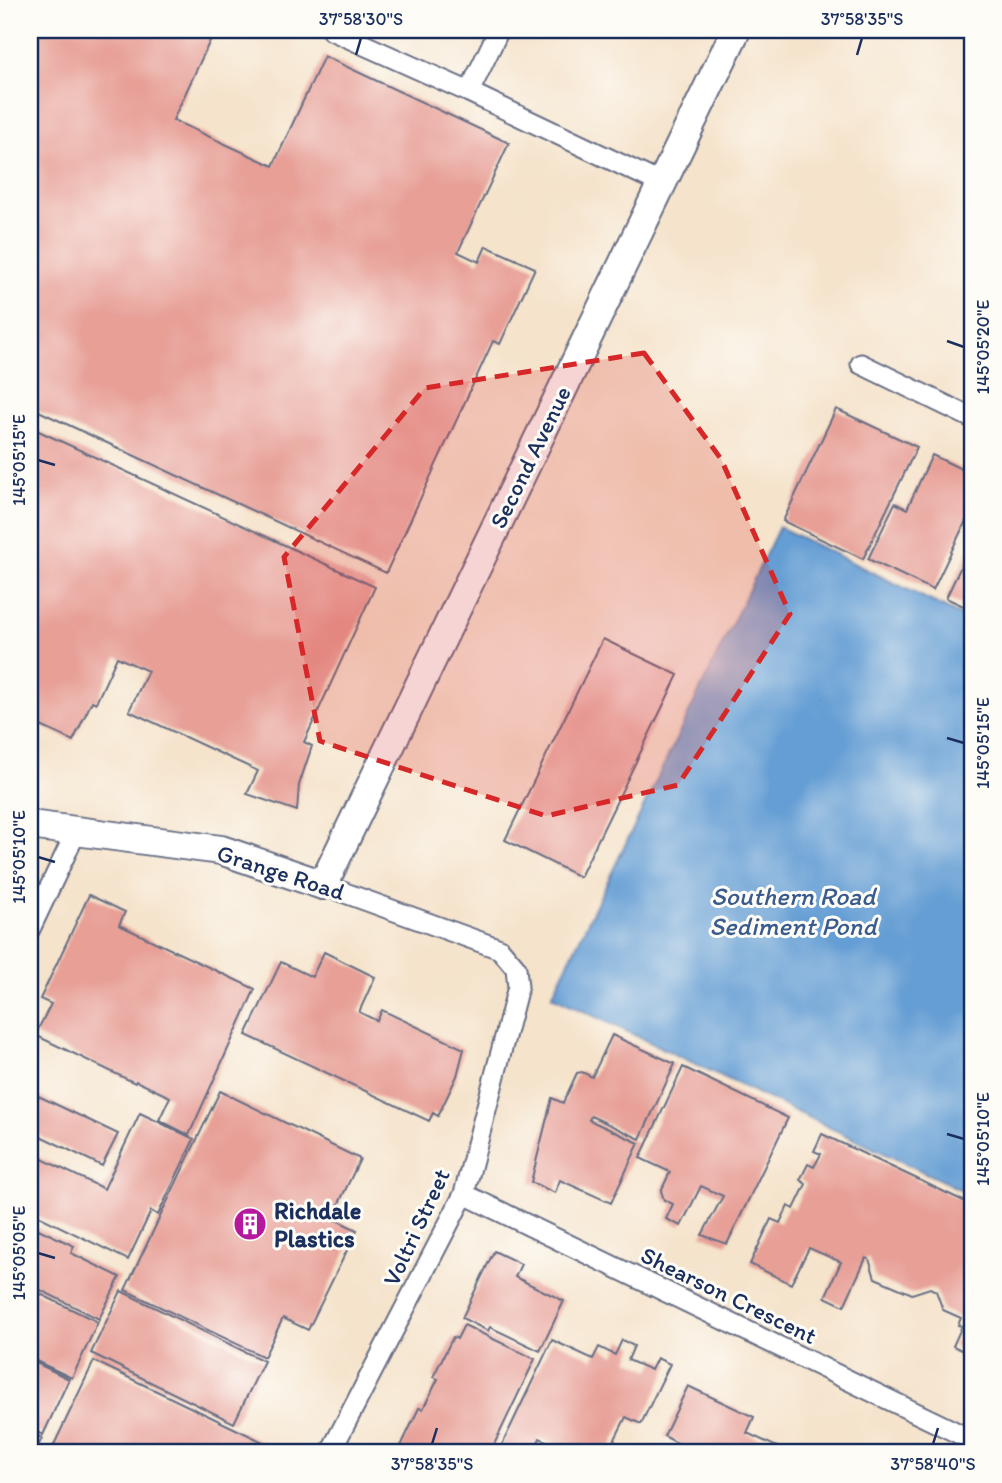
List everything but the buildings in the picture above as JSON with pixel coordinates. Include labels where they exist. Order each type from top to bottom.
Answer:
[{"type":"main road","name":"Second Avenue","points":[[323,885],[736,30]]},
{"type":"main road","name":"Grange Road","points":[[30,825],[221,850],[323,885]]},
{"type":"street","points":[[331,30],[662,184]]},
{"type":"street","points":[[469,92],[499,30]]},
{"type":"street","points":[[861,365],[972,418]]},
{"type":"street","points":[[30,929],[76,832]]},
{"type":"street","name":"Grange Road","points":[[323,885],[500,949],[516,968]]},
{"type":"street","name":"Voltri Street","points":[[330,1453],[464,1194],[518,988],[516,968]]},
{"type":"street","name":"Shearson Crescent","points":[[464,1194],[972,1440]]},
{"type":"highlighted area","points":[[644,353],[721,459],[790,614],[678,785],[546,816],[320,741],[284,557],[425,388]]},
{"type":"water","name":"Southern Road Sediment Pond","points":[[779,527],[972,621],[972,1195],[552,996]]},
{"type":"place","name":"Richdale Plastics","points":[[250,1224]]}]
